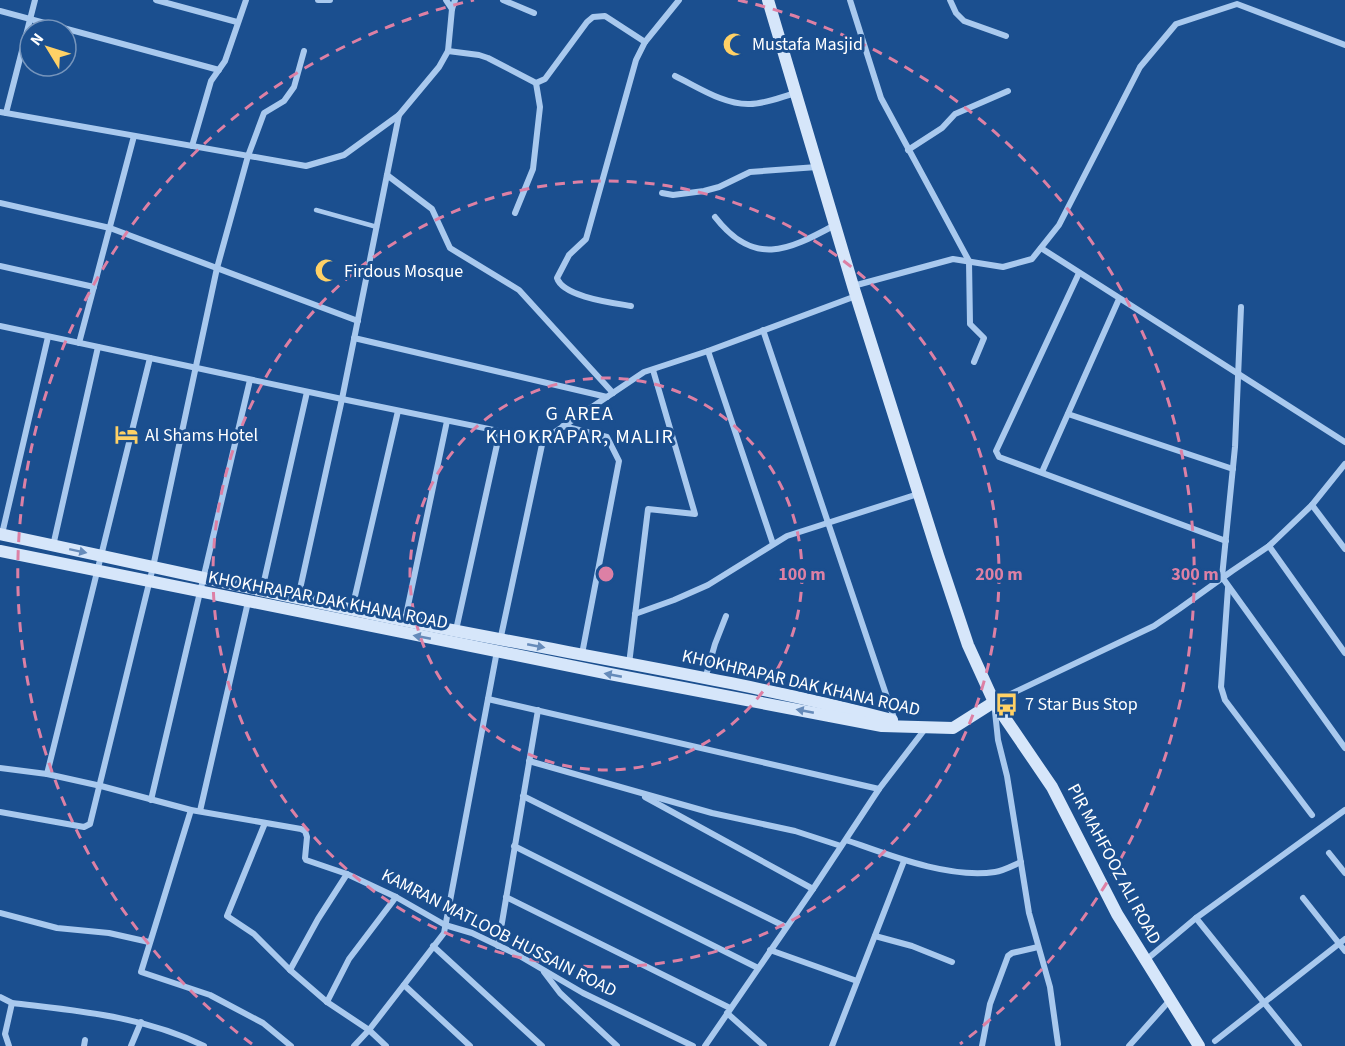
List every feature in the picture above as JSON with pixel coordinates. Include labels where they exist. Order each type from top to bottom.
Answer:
[{"type":"street","points":[[30,18],[35,0]]},
{"type":"street","points":[[156,0],[237,22]]},
{"type":"street","points":[[192,146],[211,81],[225,61],[246,0]]},
{"type":"street","points":[[318,0],[330,0]]},
{"type":"street","points":[[446,0],[452,9]]},
{"type":"street","points":[[18,61],[3,113],[306,166],[344,156],[399,115],[439,67],[448,51],[455,0]]},
{"type":"street","points":[[503,0],[534,13]]},
{"type":"street","points":[[631,306],[587,297],[561,285],[557,278],[569,255],[586,239],[636,60],[645,42],[679,0]]},
{"type":"street","name":"PIR MAHFOOZ ALI ROAD","points":[[768,0],[918,494],[969,645],[994,702],[1052,786],[1117,914],[1199,1046]]},
{"type":"street","points":[[850,0],[881,98],[969,261],[970,324],[984,338],[974,362]]},
{"type":"street","points":[[950,0],[956,13],[964,21],[1006,36]]},
{"type":"street","points":[[354,1046],[444,933],[497,652],[543,440],[644,372],[763,330],[855,291],[953,259],[1003,267],[1032,258],[1059,225],[1140,67],[1176,24],[1237,4],[1345,45]]},
{"type":"street","points":[[0,11],[26,18]]},
{"type":"street","points":[[536,83],[545,79],[593,17],[605,16],[645,42]]},
{"type":"street","points":[[78,32],[219,70]]},
{"type":"street","points":[[0,812],[87,827],[90,824],[150,582],[217,268],[248,156],[264,113],[284,101],[294,87],[304,51]]},
{"type":"street","points":[[448,51],[488,58],[536,83]]},
{"type":"street","points":[[675,76],[712,94],[742,104],[759,103],[796,93]]},
{"type":"street","points":[[515,213],[533,169],[540,107],[536,83]]},
{"type":"street","points":[[908,150],[942,128],[955,114],[1008,91]]},
{"type":"street","points":[[298,598],[342,399],[399,115]]},
{"type":"street","points":[[79,343],[134,136]]},
{"type":"street","points":[[662,193],[674,195],[704,191],[719,187],[750,172],[818,167]]},
{"type":"street","points":[[387,175],[432,209],[450,248],[519,290],[610,395]]},
{"type":"street","points":[[0,203],[110,228],[358,321]]},
{"type":"street","points":[[715,217],[737,241],[752,247],[771,249],[786,249],[800,244],[835,225]]},
{"type":"street","points":[[1041,248],[1345,442]]},
{"type":"street","points":[[0,266],[94,287]]},
{"type":"street","points":[[1079,273],[996,451],[999,457],[1226,541]]},
{"type":"street","points":[[1042,472],[1119,299]]},
{"type":"street","points":[[1241,307],[1233,469],[1222,577],[1345,748]]},
{"type":"street","points":[[0,326],[543,440]]},
{"type":"street","points":[[763,330],[895,721]]},
{"type":"street","points":[[1,534],[48,336]]},
{"type":"street","points":[[354,338],[610,395]]},
{"type":"street","points":[[54,546],[98,347]]},
{"type":"street","points":[[708,351],[773,544]]},
{"type":"street","points":[[47,774],[150,358]]},
{"type":"street","points":[[628,664],[648,509],[695,514],[652,370]]},
{"type":"street","points":[[151,800],[250,380]]},
{"type":"street","points":[[262,590],[307,392]]},
{"type":"street","points":[[352,609],[398,411]]},
{"type":"street","points":[[1068,414],[1233,469]]},
{"type":"street","points":[[405,620],[447,421]]},
{"type":"street","points":[[563,426],[607,437],[619,461],[582,655]]},
{"type":"street","points":[[456,630],[500,431]]},
{"type":"street","points":[[705,1046],[879,789],[925,729],[953,729],[994,702],[1154,626],[1269,546],[1312,504],[1345,464]]},
{"type":"street","points":[[635,614],[708,585],[787,536],[918,494]]},
{"type":"street","points":[[1312,504],[1345,549]]},
{"type":"street","name":"KHOKHRAPAR DAK KHANA ROAD","points":[[1,534],[298,598],[852,710],[925,729]]},
{"type":"street","points":[[1269,546],[1345,653]]},
{"type":"street","name":"KHOKHRAPAR DAK KHANA ROAD","points":[[0,551],[497,652],[882,726],[925,729]]},
{"type":"street","points":[[1228,588],[1221,687],[1225,700],[1312,815]]},
{"type":"street","points":[[200,812],[248,602]]},
{"type":"street","points":[[705,679],[726,616]]},
{"type":"street","points":[[488,699],[879,789]]},
{"type":"street","points":[[994,702],[998,740],[1029,913],[1050,987],[1058,1044]]},
{"type":"street","points":[[498,946],[538,710]]},
{"type":"street","points":[[529,761],[749,822],[795,831],[841,846]]},
{"type":"street","name":"KAMRAN MATLOOB HUSSAIN ROAD","points":[[0,768],[47,774],[200,812],[305,831],[306,860],[347,874],[396,897],[446,925],[472,933],[541,968],[583,993],[693,1046]]},
{"type":"street","points":[[634,790],[813,889]]},
{"type":"street","points":[[523,796],[786,927]]},
{"type":"street","points":[[191,810],[141,972],[210,995],[263,1023],[291,1046]]},
{"type":"street","points":[[1146,960],[1196,918],[1345,810]]},
{"type":"street","points":[[265,823],[227,916],[254,934],[290,970],[327,1002],[369,1030],[386,1046]]},
{"type":"street","points":[[846,840],[904,861],[964,873],[996,872],[1021,862]]},
{"type":"street","points":[[514,846],[758,968]]},
{"type":"street","points":[[1329,853],[1345,873]]},
{"type":"street","points":[[832,1046],[904,861]]},
{"type":"street","points":[[290,970],[318,919],[347,874]]},
{"type":"street","points":[[327,1002],[349,959],[396,897]]},
{"type":"street","points":[[506,897],[729,1010],[764,1046]]},
{"type":"street","points":[[1303,898],[1342,942],[1345,951]]},
{"type":"street","points":[[0,913],[57,928],[109,933],[149,942]]},
{"type":"street","points":[[1196,918],[1299,1046]]},
{"type":"street","points":[[875,936],[912,946],[952,962]]},
{"type":"street","points":[[1215,1041],[1342,942]]},
{"type":"street","points":[[433,946],[542,1046]]},
{"type":"street","points":[[981,1046],[990,1004],[1008,956],[1038,946]]},
{"type":"street","points":[[770,950],[858,981]]},
{"type":"street","points":[[541,968],[560,993],[617,1046]]},
{"type":"street","points":[[404,985],[470,1046]]},
{"type":"street","points":[[0,997],[12,1003],[106,1014],[141,1022],[204,1046]]},
{"type":"street","points":[[1129,1046],[1170,1000]]},
{"type":"street","points":[[9,1046],[5,1034],[12,1003]]},
{"type":"street","points":[[132,1046],[141,1022]]},
{"type":"lane","points":[[316,210],[377,226]]},
{"type":"place","name":"Mustafa Masjid","points":[[734,44]]},
{"type":"place","name":"Firdous Mosque","points":[[326,271]]},
{"type":"place","name":"Al Shams Hotel","points":[[127,435]]},
{"type":"place","name":"7 Star Bus Stop","points":[[1007,704]]},
{"type":"district","name":"G AREA KHOKRAPAR, MALIR","points":[[580,426]]}]
